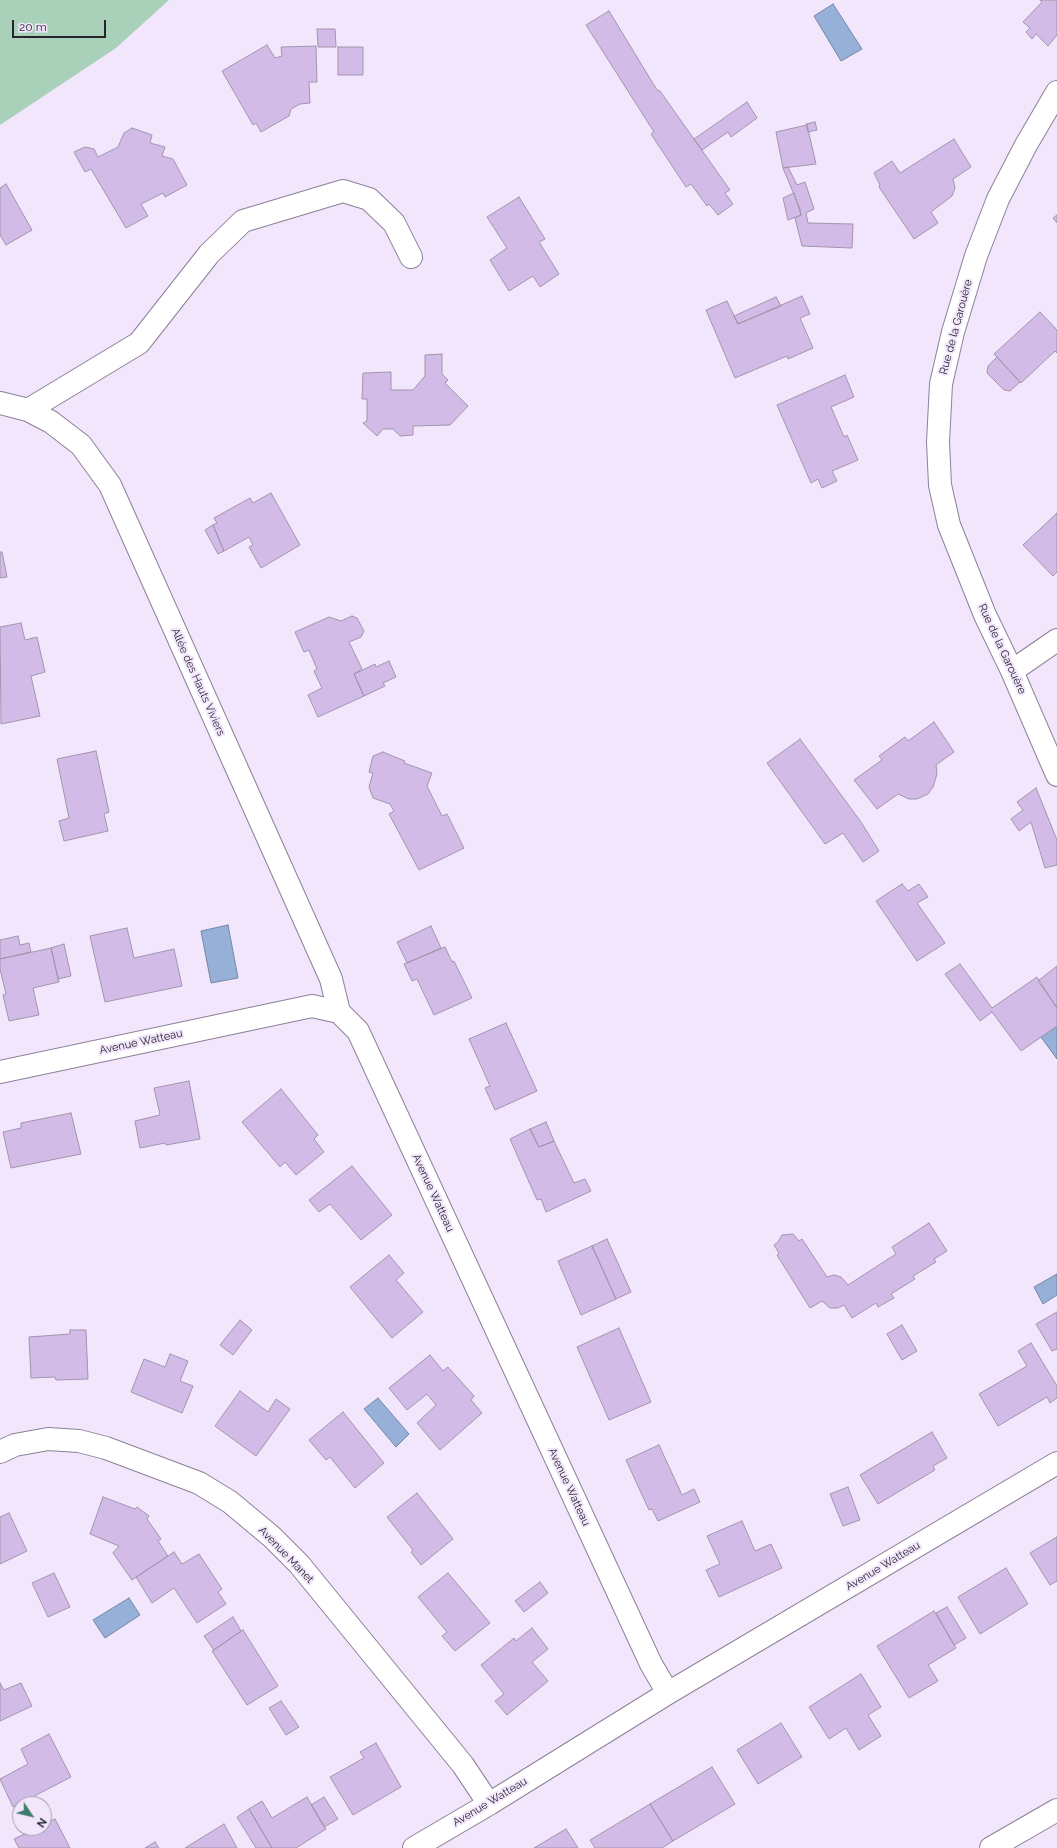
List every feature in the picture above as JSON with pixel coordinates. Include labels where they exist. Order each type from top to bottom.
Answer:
[{"type":"street","name":"Rue de la Garouère","points":[[1057,92],[1026,145],[998,199],[971,272],[953,332],[941,384],[938,442],[940,484],[949,525],[985,615],[1012,671],[1057,775]]},
{"type":"street","points":[[28,410],[139,343],[209,254],[243,221],[343,191],[369,199],[394,224],[411,257]]},
{"type":"street","name":"Allée des Hauts Viviers","points":[[0,403],[28,410],[51,422],[81,445],[110,485],[331,979],[339,1012]]},
{"type":"street","points":[[1012,671],[1057,640]]},
{"type":"street","name":"Avenue Watteau","points":[[0,1072],[312,1006],[339,1012],[358,1031],[651,1664],[668,1693]]},
{"type":"street","name":"Avenue Manet","points":[[0,1452],[15,1445],[48,1439],[79,1441],[106,1448],[199,1482],[230,1502],[272,1537],[299,1564],[463,1765],[489,1804]]},
{"type":"street","name":"Avenue Watteau","points":[[414,1848],[489,1804],[668,1693],[1057,1463]]},
{"type":"street","points":[[991,1848],[1057,1810]]},
{"type":"green space","points":[[0,0],[169,0],[116,48],[0,125]]},
{"type":"water","points":[[833,4],[862,49],[841,61],[814,16]]},
{"type":"water","points":[[228,925],[238,978],[211,983],[201,931]]},
{"type":"water","points":[[1057,1026],[1057,1059],[1041,1037]]},
{"type":"water","points":[[1057,1274],[1057,1295],[1043,1304],[1034,1287]]},
{"type":"water","points":[[378,1398],[409,1434],[396,1447],[364,1409]]},
{"type":"water","points":[[129,1598],[140,1615],[105,1638],[93,1620]]},
{"type":"building","points":[[1040,0],[1057,0],[1057,35],[1048,46],[1036,34],[1032,39],[1026,32],[1030,28],[1023,22],[1042,2]]},
{"type":"building","points":[[609,11],[657,90],[660,91],[730,190],[725,193],[733,204],[718,215],[709,204],[707,206],[691,184],[686,187],[651,134],[654,132],[586,25]]},
{"type":"building","points":[[317,29],[335,29],[336,47],[318,47]]},
{"type":"building","points":[[267,45],[275,58],[282,56],[281,47],[316,46],[317,82],[309,82],[310,103],[300,104],[291,109],[289,116],[261,132],[256,123],[253,125],[222,71]]},
{"type":"building","points":[[338,47],[363,47],[363,75],[338,75]]},
{"type":"building","points":[[747,102],[757,118],[731,137],[728,132],[702,150],[694,139]]},
{"type":"building","points":[[815,122],[817,130],[808,132],[806,124]]},
{"type":"building","points":[[807,125],[816,164],[783,168],[776,132]]},
{"type":"building","points":[[132,128],[152,135],[150,143],[165,147],[162,156],[173,159],[187,185],[165,197],[163,193],[141,204],[148,216],[126,228],[91,169],[85,172],[74,152],[85,147],[94,149],[98,157],[118,147],[124,133]]},
{"type":"building","points":[[954,139],[971,167],[953,179],[955,188],[952,196],[931,212],[938,223],[914,239],[879,187],[880,185],[874,173],[892,161],[900,173]]},
{"type":"building","points":[[788,167],[797,185],[805,182],[814,209],[806,213],[808,223],[853,224],[852,248],[802,246],[795,218],[801,215],[800,209],[783,168]]},
{"type":"building","points":[[6,184],[32,230],[6,245],[0,235],[0,188]]},
{"type":"building","points":[[794,193],[801,215],[788,220],[783,198]]},
{"type":"building","points":[[519,197],[545,239],[539,242],[559,274],[540,287],[533,276],[509,291],[490,260],[507,248],[487,217]]},
{"type":"building","points":[[1057,215],[1057,223],[1053,218]]},
{"type":"building","points":[[802,296],[810,314],[800,318],[813,348],[788,359],[787,356],[735,378],[706,310],[727,301],[738,324]]},
{"type":"building","points":[[776,297],[781,306],[738,324],[734,316]]},
{"type":"building","points":[[1040,312],[1057,330],[1057,353],[1055,351],[1021,383],[994,354]]},
{"type":"building","points":[[442,354],[442,374],[448,380],[445,383],[468,406],[450,425],[413,426],[413,435],[400,436],[393,429],[383,429],[377,436],[363,423],[367,421],[367,399],[362,399],[363,373],[391,372],[391,390],[413,390],[425,376],[425,355]]},
{"type":"building","points":[[997,357],[1020,382],[1010,391],[1004,390],[987,373],[988,366]]},
{"type":"building","points":[[845,375],[854,397],[831,407],[844,437],[847,435],[858,460],[832,471],[837,481],[822,488],[818,479],[811,483],[777,405]]},
{"type":"building","points":[[271,493],[300,545],[261,568],[249,547],[253,545],[249,537],[224,551],[213,525],[217,523],[214,518],[250,498],[253,503]]},
{"type":"building","points":[[1057,513],[1057,572],[1053,576],[1023,545]]},
{"type":"building","points":[[213,525],[224,551],[218,554],[205,530]]},
{"type":"building","points":[[0,552],[2,552],[7,577],[0,578]]},
{"type":"building","points":[[352,616],[357,618],[364,631],[361,637],[349,642],[362,669],[354,674],[364,696],[318,717],[308,695],[322,688],[314,671],[317,669],[309,650],[304,652],[295,632],[329,617],[341,621]]},
{"type":"building","points":[[21,623],[25,640],[37,637],[45,672],[31,676],[40,716],[1,724],[0,627]]},
{"type":"building","points":[[389,661],[396,677],[383,683],[385,686],[364,696],[354,674],[375,664],[376,667]]},
{"type":"building","points":[[934,722],[954,752],[936,765],[937,774],[933,787],[928,794],[917,799],[909,799],[898,794],[877,809],[854,780],[882,760],[879,756],[905,737],[908,741]]},
{"type":"building","points":[[800,739],[861,822],[879,851],[863,862],[843,833],[825,844],[767,763]]},
{"type":"building","points":[[96,751],[109,812],[104,814],[108,831],[64,841],[59,821],[69,818],[57,759]]},
{"type":"building","points":[[383,752],[405,761],[404,763],[432,773],[427,786],[442,816],[447,814],[464,848],[419,870],[389,814],[394,811],[390,804],[373,798],[369,787],[373,773],[369,772],[373,756]]},
{"type":"building","points":[[1036,788],[1057,840],[1057,865],[1045,868],[1031,822],[1019,831],[1011,819],[1023,810],[1017,802]]},
{"type":"building","points":[[902,884],[908,891],[919,884],[928,897],[917,903],[945,943],[917,961],[876,901]]},
{"type":"building","points":[[431,926],[441,948],[407,963],[397,942]]},
{"type":"building","points":[[127,928],[134,958],[174,949],[182,986],[105,1002],[90,936]]},
{"type":"building","points":[[18,936],[20,945],[29,943],[31,952],[0,959],[0,940]]},
{"type":"building","points":[[64,944],[71,976],[58,979],[51,948]]},
{"type":"building","points":[[445,947],[452,962],[454,961],[472,998],[434,1015],[417,979],[412,981],[404,964]]},
{"type":"building","points":[[51,948],[59,982],[33,988],[39,1015],[9,1021],[3,995],[6,994],[0,969],[0,959]]},
{"type":"building","points":[[960,964],[992,1008],[1037,977],[1057,1008],[1057,1026],[1021,1051],[992,1012],[980,1021],[945,974]]},
{"type":"building","points":[[1057,966],[1057,1008],[1038,981]]},
{"type":"building","points":[[506,1023],[537,1091],[495,1110],[485,1088],[490,1086],[469,1039]]},
{"type":"building","points":[[189,1081],[200,1139],[166,1145],[165,1143],[140,1148],[135,1121],[160,1115],[154,1088]]},
{"type":"building","points":[[281,1089],[318,1135],[314,1139],[324,1152],[296,1175],[285,1162],[280,1167],[242,1122]]},
{"type":"building","points":[[71,1113],[81,1154],[11,1168],[3,1132],[21,1128],[21,1123]]},
{"type":"building","points":[[546,1122],[554,1141],[539,1147],[530,1129]]},
{"type":"building","points":[[530,1129],[539,1147],[554,1141],[574,1183],[585,1179],[591,1191],[546,1212],[541,1199],[537,1200],[510,1139]]},
{"type":"building","points":[[352,1166],[392,1215],[361,1240],[330,1204],[319,1212],[309,1200]]},
{"type":"building","points":[[929,1223],[947,1251],[934,1259],[936,1262],[913,1276],[915,1279],[891,1294],[894,1298],[878,1307],[876,1303],[852,1318],[844,1305],[838,1308],[830,1308],[822,1301],[810,1308],[777,1255],[779,1253],[774,1245],[778,1242],[782,1235],[793,1234],[799,1241],[802,1239],[827,1277],[834,1275],[841,1277],[848,1285],[896,1254],[892,1247]]},
{"type":"building","points":[[607,1239],[631,1292],[616,1299],[592,1246]]},
{"type":"building","points":[[592,1246],[616,1299],[581,1315],[558,1261]]},
{"type":"building","points":[[389,1255],[404,1273],[396,1280],[423,1312],[392,1338],[350,1287]]},
{"type":"building","points":[[1057,1312],[1057,1349],[1052,1351],[1036,1324]]},
{"type":"building","points":[[240,1320],[252,1330],[233,1355],[220,1345]]},
{"type":"building","points":[[902,1325],[917,1351],[902,1360],[887,1334]]},
{"type":"building","points":[[619,1328],[651,1402],[609,1420],[577,1347]]},
{"type":"building","points":[[70,1330],[86,1330],[88,1379],[56,1380],[55,1377],[31,1378],[29,1337],[70,1334]]},
{"type":"building","points":[[1031,1343],[1057,1386],[1057,1398],[1050,1403],[1047,1397],[998,1426],[979,1394],[1027,1366],[1018,1351]]},
{"type":"building","points":[[170,1354],[188,1361],[180,1381],[193,1386],[182,1413],[131,1392],[144,1359],[165,1367]]},
{"type":"building","points":[[430,1355],[443,1371],[448,1367],[474,1396],[471,1400],[482,1413],[440,1450],[417,1423],[436,1405],[427,1394],[407,1410],[389,1388]]},
{"type":"building","points":[[240,1391],[268,1412],[276,1399],[290,1409],[256,1456],[215,1426]]},
{"type":"building","points":[[343,1412],[384,1463],[355,1488],[330,1457],[326,1460],[309,1440]]},
{"type":"building","points":[[932,1432],[947,1458],[933,1466],[935,1470],[878,1504],[860,1475]]},
{"type":"building","points":[[659,1445],[682,1495],[694,1489],[700,1502],[658,1521],[652,1509],[649,1510],[626,1460]]},
{"type":"building","points":[[848,1487],[860,1520],[843,1526],[830,1494]]},
{"type":"building","points":[[417,1493],[453,1539],[421,1565],[411,1552],[413,1550],[387,1517]]},
{"type":"building","points":[[103,1497],[135,1509],[137,1507],[149,1516],[147,1519],[161,1539],[158,1541],[168,1556],[132,1580],[113,1553],[119,1546],[90,1534]]},
{"type":"building","points":[[9,1513],[27,1551],[0,1564],[0,1517]]},
{"type":"building","points":[[742,1521],[755,1551],[771,1544],[782,1568],[719,1597],[706,1570],[720,1564],[707,1536]]},
{"type":"building","points":[[1057,1537],[1057,1581],[1050,1585],[1030,1553]]},
{"type":"building","points":[[174,1552],[182,1564],[199,1554],[222,1589],[218,1592],[226,1604],[197,1623],[174,1588],[152,1603],[136,1577]]},
{"type":"building","points":[[1006,1568],[1028,1604],[980,1634],[958,1597]]},
{"type":"building","points":[[54,1573],[70,1607],[48,1617],[32,1583]]},
{"type":"building","points":[[448,1573],[490,1623],[455,1651],[442,1636],[447,1632],[418,1597]]},
{"type":"building","points":[[540,1582],[548,1593],[524,1612],[515,1601]]},
{"type":"building","points":[[947,1607],[966,1638],[954,1645],[936,1613]]},
{"type":"building","points":[[934,1611],[956,1648],[928,1665],[938,1681],[909,1698],[877,1646]]},
{"type":"building","points":[[233,1617],[241,1631],[214,1650],[204,1636]]},
{"type":"building","points":[[532,1628],[548,1649],[532,1662],[548,1681],[507,1715],[495,1701],[504,1694],[481,1665],[514,1638],[516,1641]]},
{"type":"building","points":[[243,1630],[278,1686],[247,1705],[212,1651]]},
{"type":"building","points":[[861,1674],[881,1707],[868,1715],[881,1736],[859,1750],[846,1728],[829,1739],[809,1707]]},
{"type":"building","points":[[0,1683],[4,1690],[21,1683],[32,1706],[0,1721]]},
{"type":"building","points":[[281,1701],[299,1727],[286,1735],[269,1708]]},
{"type":"building","points":[[781,1723],[802,1757],[758,1784],[737,1750]]},
{"type":"building","points":[[49,1734],[71,1777],[34,1796],[12,1796],[12,1805],[0,1779],[28,1764],[21,1749]]},
{"type":"building","points":[[376,1743],[401,1787],[353,1815],[330,1777],[364,1758],[360,1752]]},
{"type":"building","points":[[712,1767],[735,1804],[673,1841],[650,1804]]},
{"type":"building","points":[[307,1797],[326,1829],[296,1848],[272,1848],[249,1809],[262,1801],[272,1818]]},
{"type":"building","points":[[324,1797],[338,1819],[324,1827],[311,1805]]},
{"type":"building","points":[[650,1804],[673,1841],[662,1848],[595,1848],[590,1840]]},
{"type":"building","points":[[249,1809],[272,1848],[256,1848],[237,1817]]},
{"type":"building","points":[[55,1819],[70,1848],[19,1848],[14,1839],[20,1836],[52,1836],[52,1820]]},
{"type":"building","points":[[224,1824],[237,1848],[185,1848]]},
{"type":"building","points":[[566,1829],[578,1848],[534,1848]]},
{"type":"building","points":[[155,1842],[159,1848],[145,1848]]}]
